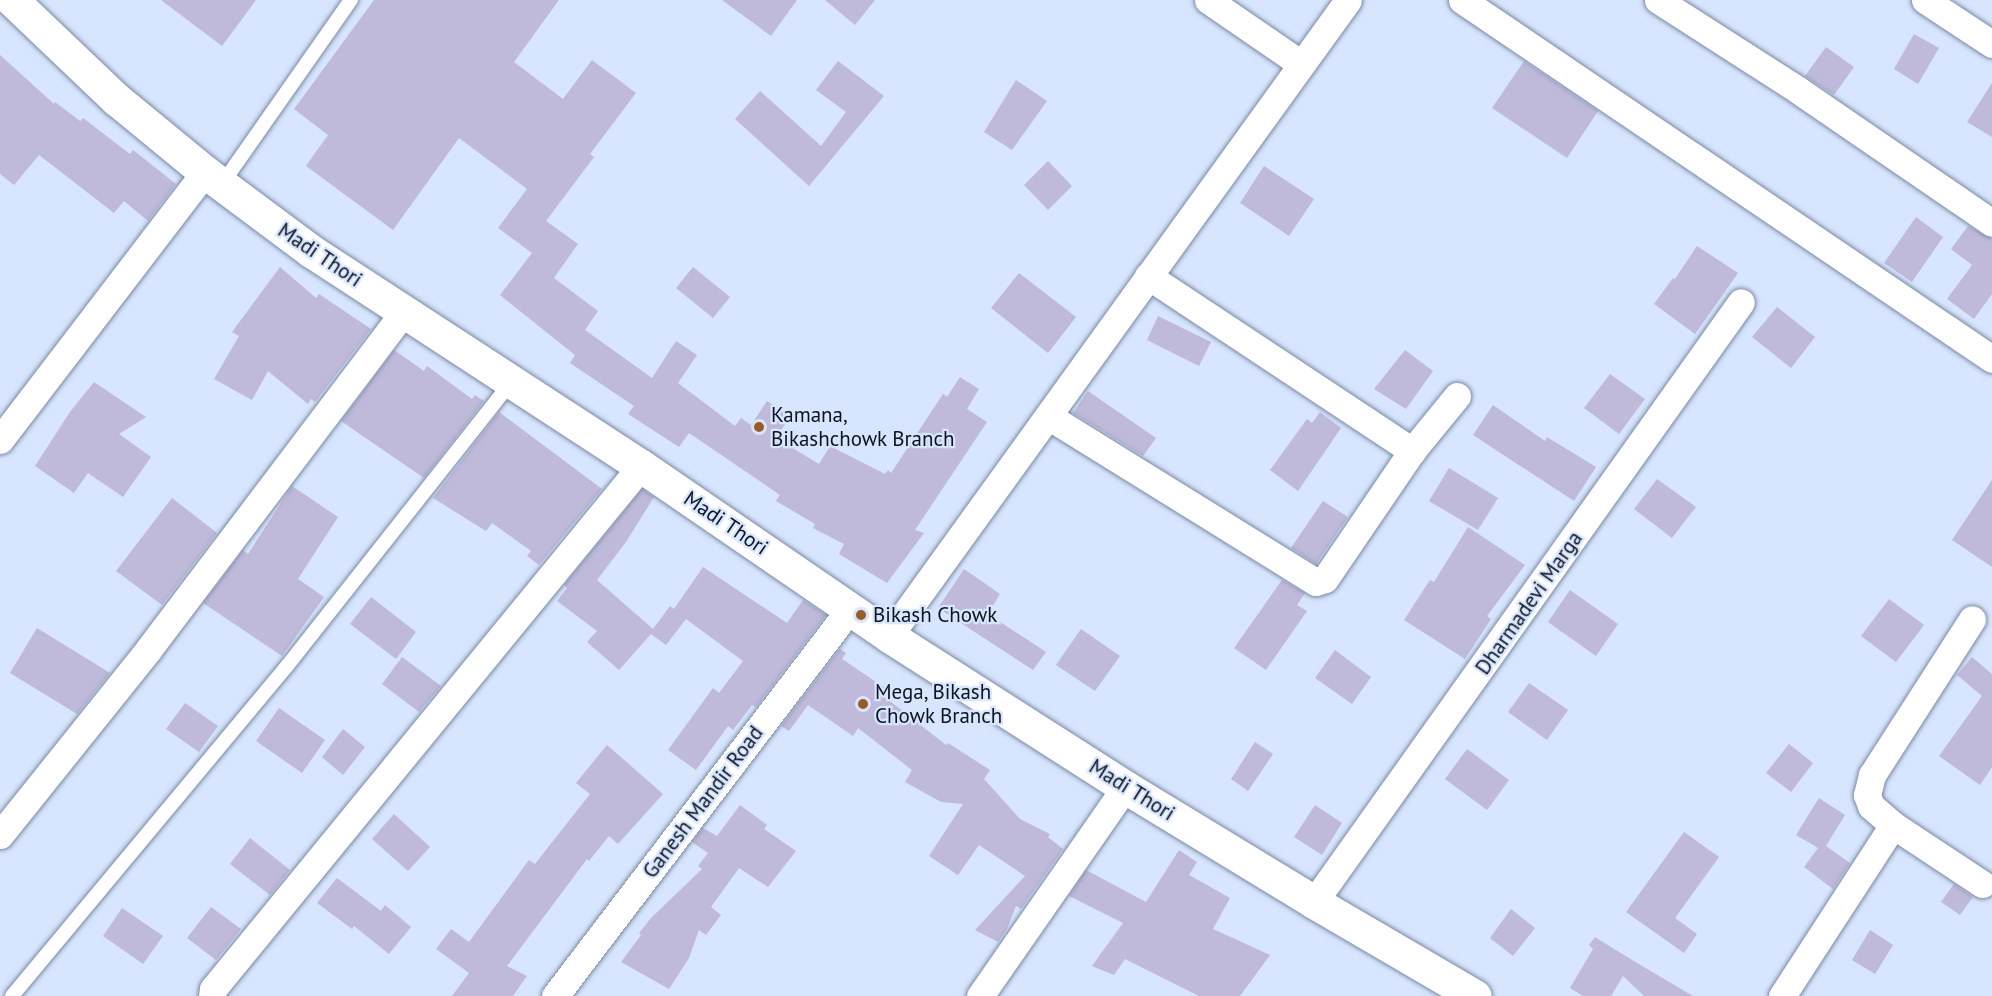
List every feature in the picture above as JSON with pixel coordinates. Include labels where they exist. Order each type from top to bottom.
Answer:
[{"type":"main road","name":"Madi Thori","points":[[10,3],[116,99],[213,178],[311,251],[641,466],[889,636],[1125,787],[1314,902],[1475,996]]},
{"type":"street","points":[[1208,0],[1301,64]]},
{"type":"street","points":[[889,636],[1348,0]]},
{"type":"street","points":[[1462,0],[1992,359]]},
{"type":"street","points":[[1658,0],[1798,90],[1992,224]]},
{"type":"street","points":[[1925,0],[1992,44]]},
{"type":"street","points":[[0,440],[213,178]]},
{"type":"street","points":[[1148,276],[1412,452]]},
{"type":"street","name":"Dharmadevi Marga","points":[[1314,902],[1741,302]]},
{"type":"street","points":[[0,835],[148,650],[404,311]]},
{"type":"street","points":[[1048,416],[1316,582],[1324,579],[1412,452],[1457,396]]},
{"type":"street","points":[[212,996],[213,988],[641,466]]},
{"type":"street","name":"Ganesh Mandir Road","points":[[555,996],[851,608]]},
{"type":"street","points":[[1972,619],[1872,775],[1867,795],[1871,806],[1893,825],[1982,884]]},
{"type":"street","points":[[980,996],[1125,787]]},
{"type":"street","points":[[1782,996],[1893,825]]},
{"type":"lane","points":[[213,178],[351,0]]},
{"type":"lane","points":[[12,996],[287,666],[511,382]]},
{"type":"building","points":[[161,0],[256,0],[222,46]]},
{"type":"building","points":[[374,0],[559,0],[514,62],[563,99],[592,60],[636,93],[590,154],[594,157],[546,221],[578,244],[554,278],[598,311],[585,330],[652,378],[676,341],[697,355],[678,383],[735,426],[741,418],[751,425],[767,401],[790,416],[776,438],[819,464],[830,446],[885,474],[888,470],[891,473],[943,394],[947,397],[960,377],[979,389],[967,409],[987,422],[915,530],[924,533],[887,583],[839,554],[844,544],[813,528],[815,524],[776,501],[780,495],[689,433],[679,447],[628,414],[634,406],[570,363],[575,355],[500,295],[532,253],[498,228],[527,189],[459,138],[393,230],[306,166],[328,135],[294,109]]},
{"type":"building","points":[[722,0],[797,0],[771,36]]},
{"type":"building","points":[[825,0],[875,0],[855,25]]},
{"type":"building","points":[[1914,34],[1939,48],[1918,84],[1894,69]]},
{"type":"building","points":[[1826,47],[1854,67],[1834,95],[1805,76]]},
{"type":"building","points":[[0,55],[54,104],[55,102],[80,121],[83,118],[130,154],[133,150],[176,184],[148,221],[124,201],[114,213],[39,155],[14,185],[0,174]]},
{"type":"building","points":[[838,61],[884,96],[809,186],[735,119],[760,91],[821,146],[846,112],[816,90]]},
{"type":"building","points":[[1524,61],[1598,111],[1567,158],[1492,108]]},
{"type":"building","points":[[1016,80],[1047,101],[1012,150],[984,132]]},
{"type":"building","points":[[1992,83],[1992,137],[1967,122]]},
{"type":"building","points":[[1048,161],[1072,186],[1048,210],[1024,185]]},
{"type":"building","points":[[1264,166],[1314,199],[1289,236],[1240,203]]},
{"type":"building","points":[[1916,217],[1943,237],[1912,282],[1884,263]]},
{"type":"building","points":[[1968,226],[1992,239],[1992,294],[1974,319],[1947,299],[1972,265],[1951,249]]},
{"type":"building","points":[[1697,246],[1738,273],[1695,334],[1654,304],[1673,278],[1675,279]]},
{"type":"building","points":[[280,267],[316,298],[319,294],[371,329],[315,402],[311,399],[308,404],[268,371],[252,400],[214,379],[239,336],[232,332]]},
{"type":"building","points":[[693,267],[730,297],[713,318],[676,288]]},
{"type":"building","points":[[1019,273],[1076,317],[1048,353],[991,308]]},
{"type":"building","points":[[1777,307],[1815,337],[1791,368],[1752,337]]},
{"type":"building","points":[[1158,316],[1211,342],[1199,366],[1147,340]]},
{"type":"building","points":[[394,350],[424,371],[427,366],[472,399],[475,395],[484,401],[424,478],[341,421]]},
{"type":"building","points":[[1405,350],[1433,371],[1406,409],[1374,389]]},
{"type":"building","points":[[1610,374],[1645,399],[1619,434],[1584,408]]},
{"type":"building","points":[[94,382],[146,417],[119,434],[151,457],[123,497],[88,473],[74,493],[35,466],[70,412]]},
{"type":"building","points":[[1088,391],[1156,438],[1143,456],[1073,413]]},
{"type":"building","points":[[1493,405],[1545,441],[1547,437],[1596,467],[1574,501],[1473,435]]},
{"type":"building","points":[[499,412],[602,489],[539,565],[527,556],[531,551],[492,523],[486,531],[433,498]]},
{"type":"building","points":[[1320,412],[1341,428],[1298,491],[1270,470],[1307,419],[1312,423]]},
{"type":"building","points":[[1449,468],[1498,498],[1478,530],[1429,501]]},
{"type":"building","points":[[1657,479],[1696,507],[1672,538],[1634,509]]},
{"type":"building","points":[[1992,480],[1992,567],[1952,540]]},
{"type":"building","points":[[292,486],[338,517],[298,579],[324,597],[282,656],[203,603],[243,550],[248,554]]},
{"type":"building","points":[[642,489],[654,497],[626,542],[597,580],[653,629],[670,606],[674,609],[703,567],[787,623],[803,600],[826,615],[756,707],[752,705],[733,730],[728,726],[696,770],[668,750],[713,688],[719,693],[743,661],[686,619],[666,645],[651,634],[619,670],[587,642],[597,631],[557,601],[567,588],[564,585]]},
{"type":"building","points":[[172,498],[217,533],[162,605],[116,571]]},
{"type":"building","points":[[1323,501],[1348,517],[1316,564],[1291,548]]},
{"type":"building","points":[[1468,527],[1525,565],[1487,616],[1491,619],[1465,659],[1404,620],[1430,580],[1434,582]]},
{"type":"building","points":[[964,569],[1000,594],[988,614],[1046,652],[1033,670],[938,608]]},
{"type":"building","points":[[1282,580],[1305,593],[1297,605],[1307,611],[1266,670],[1234,648]]},
{"type":"building","points":[[1570,590],[1618,624],[1596,656],[1548,622]]},
{"type":"building","points":[[371,597],[416,632],[396,659],[350,624]]},
{"type":"building","points":[[1889,599],[1924,625],[1896,662],[1861,636]]},
{"type":"building","points":[[37,628],[110,673],[77,714],[10,673]]},
{"type":"building","points":[[1081,629],[1120,656],[1095,691],[1056,665]]},
{"type":"building","points":[[840,649],[846,653],[842,659],[885,688],[881,694],[946,745],[948,743],[990,770],[984,779],[1020,819],[1050,834],[1048,837],[1063,849],[1021,909],[1016,906],[1007,929],[998,942],[975,930],[1025,876],[979,845],[958,875],[929,856],[963,804],[941,802],[905,782],[912,770],[858,728],[853,736],[808,705],[789,731],[781,726]]},
{"type":"building","points":[[1335,650],[1371,677],[1352,704],[1315,678]]},
{"type":"building","points":[[402,657],[441,686],[419,712],[382,684]]},
{"type":"building","points":[[1972,657],[1992,674],[1992,767],[1980,785],[1939,756],[1982,696],[1957,675]]},
{"type":"building","points":[[1529,683],[1568,710],[1547,740],[1508,712]]},
{"type":"building","points":[[185,703],[218,726],[199,752],[166,729]]},
{"type":"building","points":[[279,708],[325,740],[302,773],[256,741]]},
{"type":"building","points":[[343,729],[365,747],[343,775],[322,757]]},
{"type":"building","points":[[1255,742],[1273,754],[1248,791],[1231,779]]},
{"type":"building","points":[[1789,744],[1813,763],[1791,792],[1766,773]]},
{"type":"building","points":[[607,745],[663,794],[618,844],[609,836],[589,861],[587,859],[507,966],[527,976],[513,996],[452,996],[469,973],[436,949],[451,929],[469,942],[529,860],[535,864],[590,794],[576,783]]},
{"type":"building","points":[[1467,749],[1509,780],[1487,810],[1445,779]]},
{"type":"building","points":[[1819,798],[1845,815],[1826,846],[1850,863],[1833,889],[1804,867],[1818,848],[1796,835]]},
{"type":"building","points":[[740,805],[767,825],[764,829],[796,851],[768,887],[739,868],[711,907],[721,915],[706,935],[699,930],[689,958],[669,989],[621,962],[651,918],[702,869],[698,866],[708,853],[692,842],[703,828],[717,836]]},
{"type":"building","points":[[1315,805],[1342,823],[1322,855],[1294,837]]},
{"type":"building","points":[[394,814],[430,847],[408,871],[372,839]]},
{"type":"building","points":[[1684,832],[1719,857],[1675,918],[1697,934],[1684,953],[1626,912]]},
{"type":"building","points":[[250,838],[290,870],[270,895],[230,864]]},
{"type":"building","points":[[1179,850],[1197,862],[1189,875],[1230,898],[1213,929],[1270,955],[1240,996],[1199,996],[1125,959],[1114,975],[1092,966],[1123,923],[1069,896],[1086,870],[1146,902]]},
{"type":"building","points":[[337,878],[381,911],[385,905],[411,927],[389,954],[354,926],[352,929],[317,903]]},
{"type":"building","points":[[1954,884],[1973,897],[1960,915],[1941,902]]},
{"type":"building","points":[[211,907],[241,929],[216,960],[187,938]]},
{"type":"building","points":[[122,908],[163,936],[143,964],[103,936]]},
{"type":"building","points":[[1511,909],[1535,928],[1513,956],[1490,938]]},
{"type":"building","points":[[1870,930],[1893,945],[1875,974],[1852,960]]},
{"type":"building","points":[[1595,937],[1693,996],[1644,996],[1623,976],[1611,996],[1583,996],[1570,988],[1593,949],[1589,945]]},
{"type":"place","name":"Kamana, Bikashchowk Branch","points":[[759,427]]},
{"type":"place","name":"Bikash Chowk","points":[[861,615]]},
{"type":"place","name":"Mega, Bikash Chowk Branch","points":[[863,704]]}]
